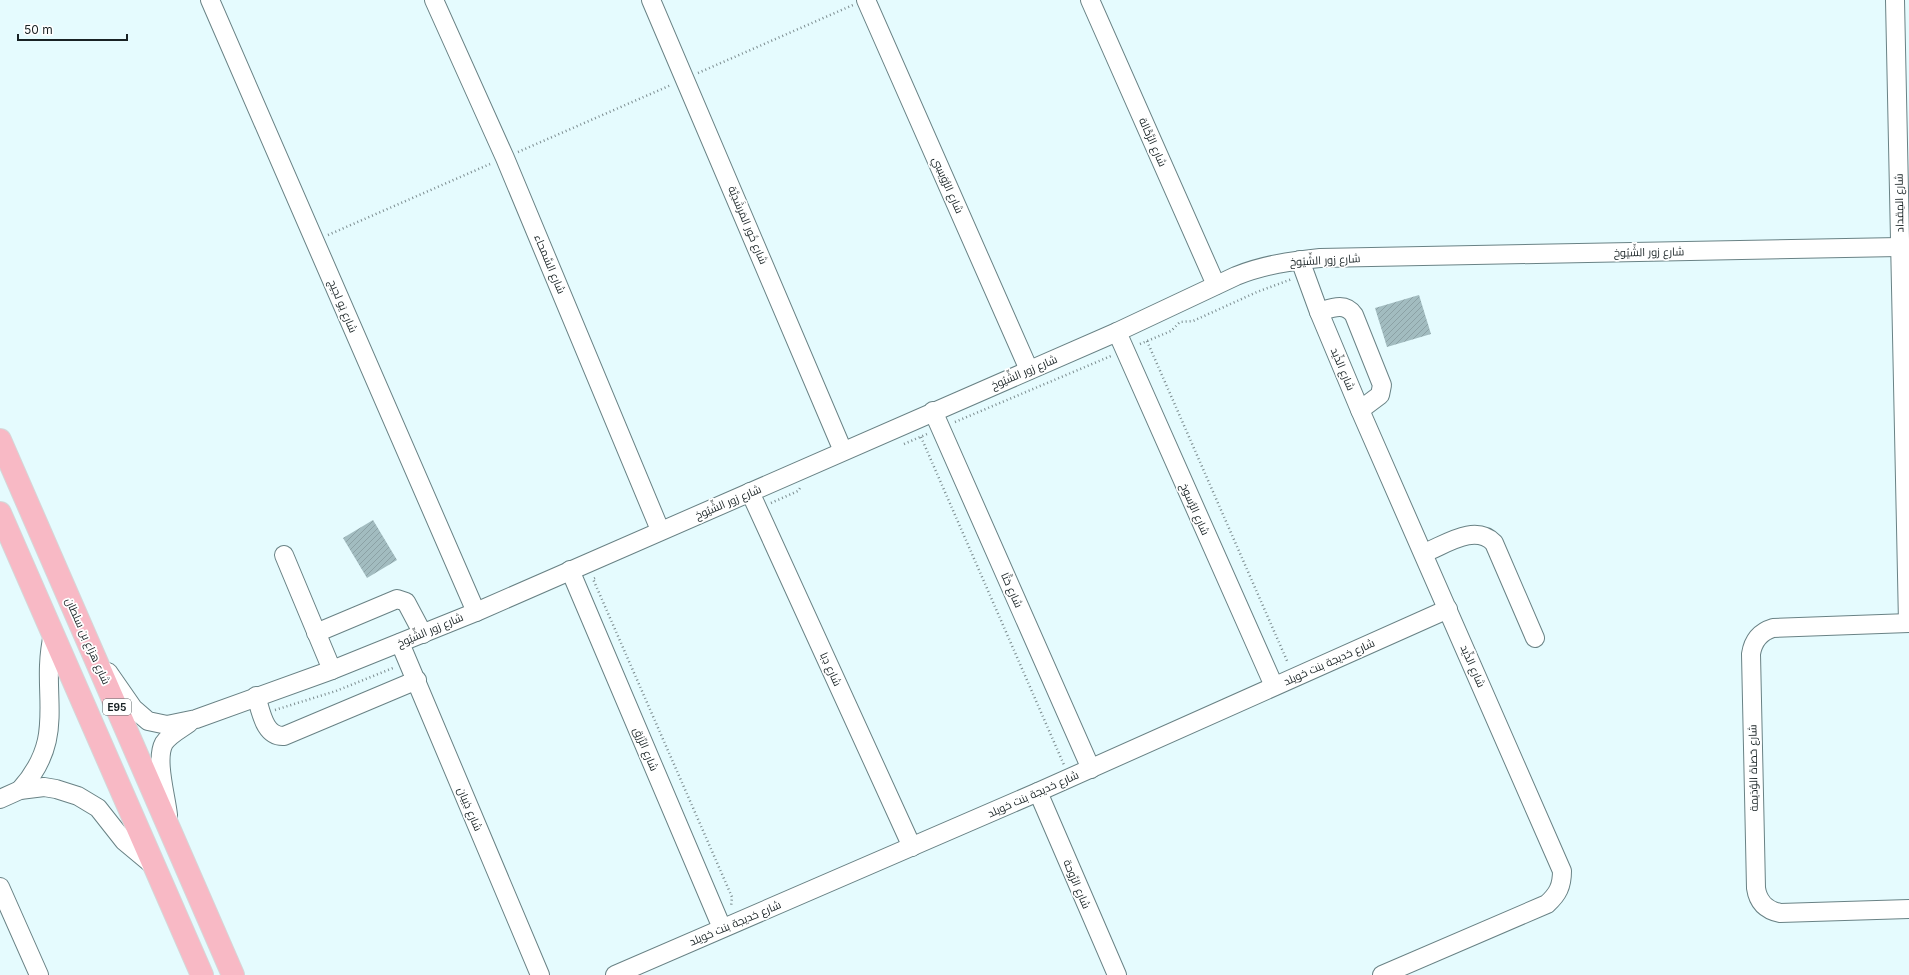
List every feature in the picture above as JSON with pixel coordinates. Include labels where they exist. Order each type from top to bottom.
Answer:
[{"type":"main road","name":"شارع هزاع بن سلطان","points":[[0,440],[234,975]]},
{"type":"main road","name":"E95","points":[[0,513],[202,975]]},
{"type":"street","name":"شارع يَو لجيج","points":[[210,0],[476,612]]},
{"type":"street","name":"شارع السَّمحاء","points":[[434,0],[505,158],[660,530]]},
{"type":"street","name":"شارع خُور المَرشَدِيَّة","points":[[651,0],[686,78],[843,451]]},
{"type":"street","name":"شارع الرَّحَّالة","points":[[1090,0],[1216,285]]},
{"type":"street","name":"شارع المِقداد","points":[[1895,0],[1899,247],[1909,623]]},
{"type":"street","name":"شارع الرُّوَيسِي","points":[[862,2],[1029,370]]},
{"type":"street","name":"شارع زور الشِّيُوخ","points":[[92,650],[133,708],[148,721],[167,724],[196,719],[256,696],[332,670],[476,612],[660,530],[1117,332],[1249,270],[1899,247]]},
{"type":"street","name":"شارع الذِّيد","points":[[1303,267],[1319,312],[1360,410],[1424,553],[1562,871],[1560,890],[1547,904],[1382,975]]},
{"type":"street","points":[[1319,312],[1337,307],[1343,307],[1348,308],[1354,315],[1382,385],[1380,395],[1360,410]]},
{"type":"street","name":"شارع الرُّسوخ","points":[[1117,332],[1274,686]]},
{"type":"street","name":"شارع حَتَّا","points":[[933,411],[1091,768]]},
{"type":"street","name":"شارع دِبا","points":[[750,492],[912,847]]},
{"type":"street","points":[[1424,553],[1468,535],[1479,534],[1490,538],[1494,543],[1535,638]]},
{"type":"street","points":[[284,556],[332,670]]},
{"type":"street","name":"شارع الرِّزق","points":[[570,570],[722,928]]},
{"type":"street","points":[[316,633],[397,599],[406,602],[423,634]]},
{"type":"street","name":"شارع خديجة بنت خويلد","points":[[615,975],[1038,792],[1448,609]]},
{"type":"street","name":"شارع حَصاة الوُدَيمة","points":[[1909,623],[1773,628],[1766,630],[1755,640],[1751,654],[1756,888],[1759,900],[1768,909],[1780,913],[1909,909]]},
{"type":"street","points":[[20,790],[36,770],[47,746],[51,716],[48,664],[53,634]]},
{"type":"street","name":"شارع ذِيبان","points":[[400,643],[417,680],[540,975]]},
{"type":"street","points":[[256,696],[268,728],[271,732],[284,736],[417,680]]},
{"type":"street","name":"شارع زور الشِّيُوخ","points":[[170,830],[161,764],[162,748],[171,736],[196,719]]},
{"type":"street","points":[[0,798],[20,790],[44,787],[67,791],[88,801],[98,808],[133,850],[154,866]]},
{"type":"street","name":"شارع الرَّوحة","points":[[1038,792],[1117,975]]},
{"type":"street","points":[[0,887],[38,975]]},
{"type":"path","points":[[315,241],[862,2]]},
{"type":"path","points":[[898,447],[1171,331],[1180,322],[1193,322],[1257,292],[1303,267]]},
{"type":"path","points":[[1147,341],[1295,677]]},
{"type":"path","points":[[921,437],[1069,778]]},
{"type":"path","points":[[758,508],[798,491],[800,485]]},
{"type":"path","points":[[600,576],[593,579],[732,896],[731,909],[737,912],[744,910],[747,918]]},
{"type":"path","points":[[262,713],[336,691],[408,662]]},
{"type":"building","points":[[1419,295],[1431,334],[1387,347],[1375,308]]},
{"type":"building","points":[[373,520],[397,560],[367,578],[343,538]]}]
